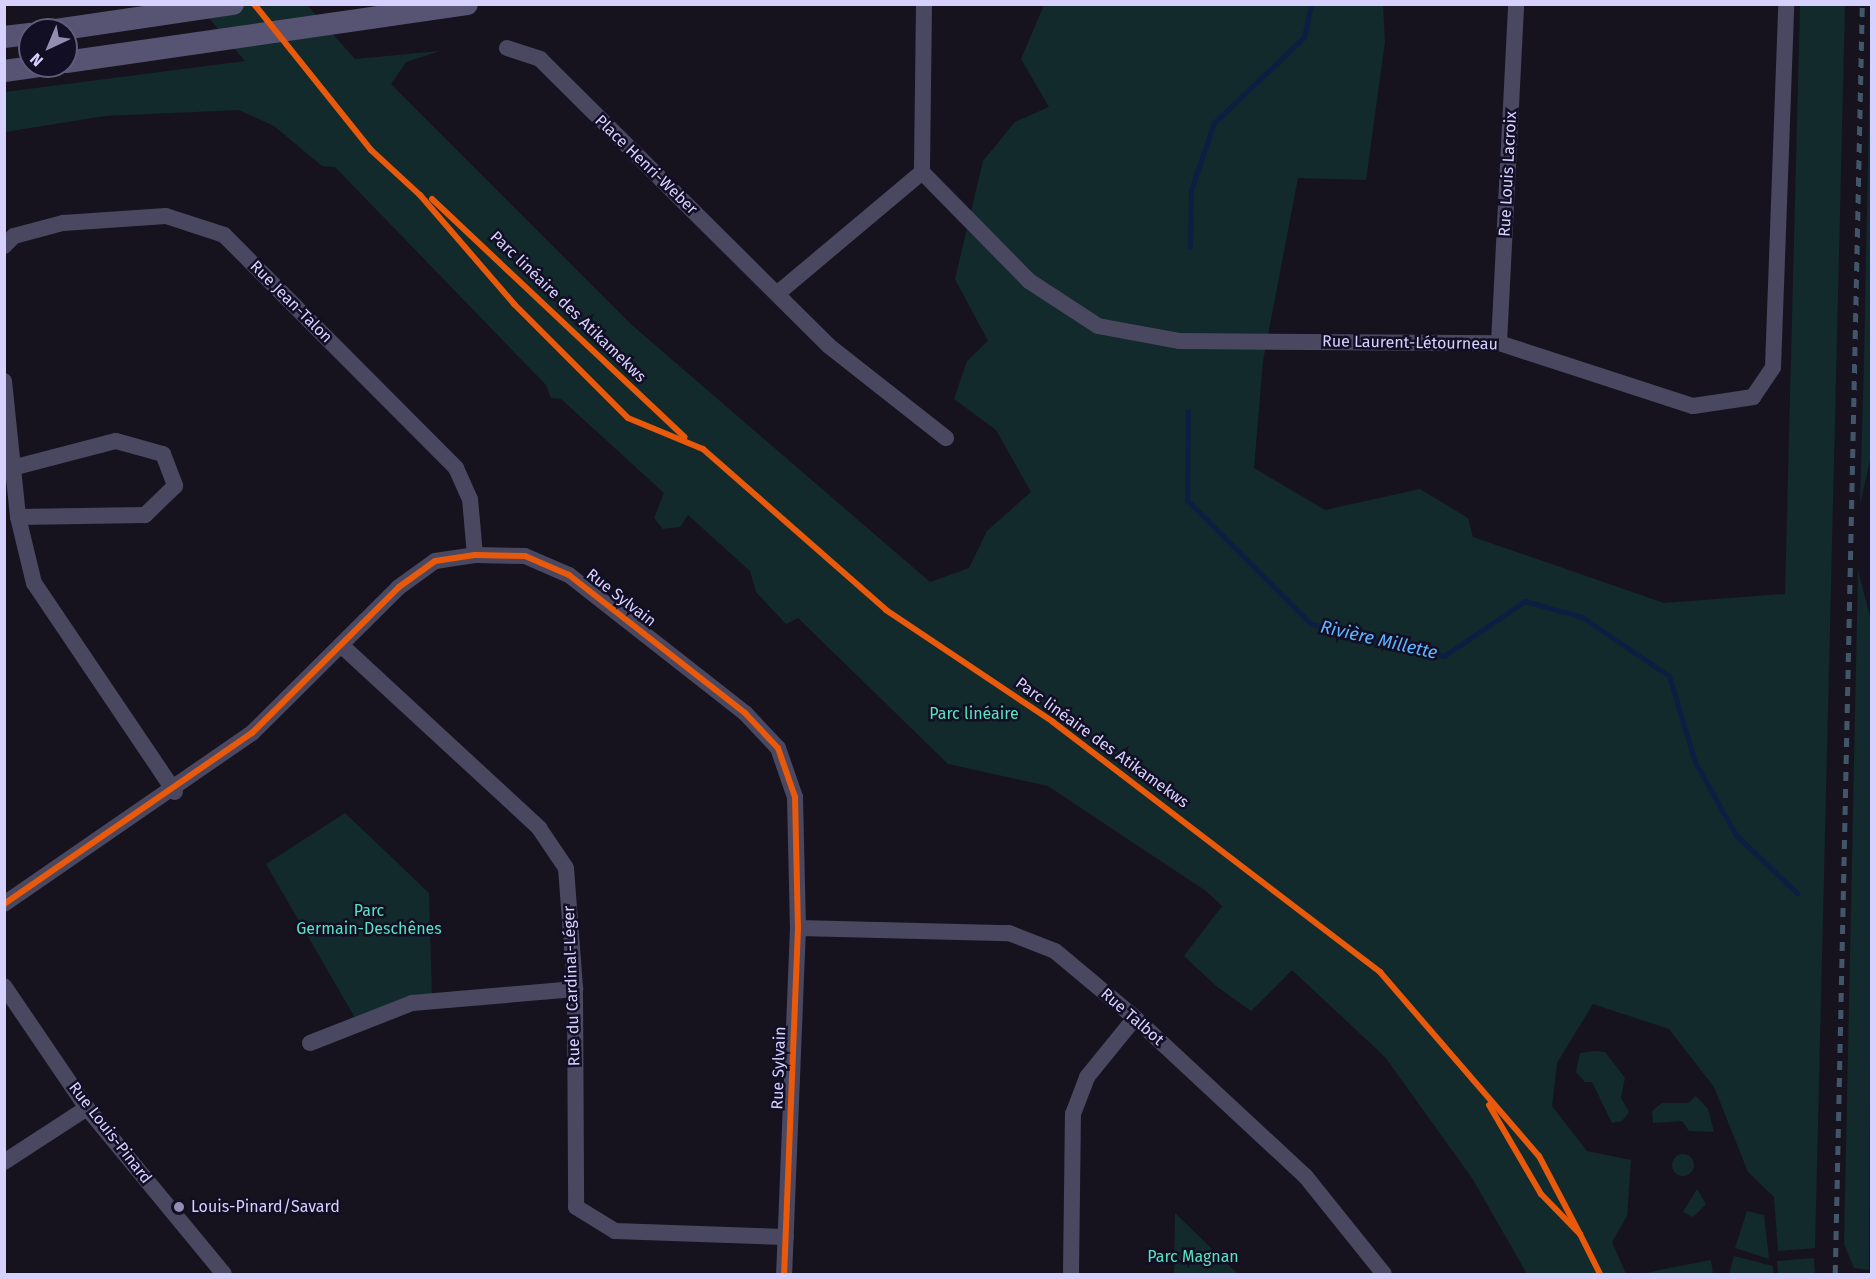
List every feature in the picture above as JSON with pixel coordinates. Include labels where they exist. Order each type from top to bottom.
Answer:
[{"type":"main road","points":[[78,27],[233,4]]},
{"type":"main road","points":[[78,60],[467,4]]},
{"type":"street","points":[[778,294],[922,172],[924,4]]},
{"type":"street","name":"Rue Louis Lacroix","points":[[1499,342],[1516,4]]},
{"type":"street","name":"Rue Laurent-Létourneau","points":[[922,172],[1029,281],[1098,326],[1179,340],[1499,342],[1693,406],[1753,397],[1773,367],[1786,4]]},
{"type":"street","name":"Place Henri-Weber","points":[[507,48],[540,59],[829,346],[946,438]]},
{"type":"street","name":"Rue Jean-Talon","points":[[4,246],[14,236],[63,223],[166,216],[224,235],[456,468],[470,499],[475,555]]},
{"type":"street","points":[[4,381],[18,518],[34,583],[175,792]]},
{"type":"street","points":[[12,468],[116,441],[163,454],[175,486],[145,515],[18,518]]},
{"type":"street","name":"Rue Sylvain","points":[[4,904],[175,792],[252,733],[399,587],[435,561],[475,555],[525,556],[569,575],[745,713],[778,748],[795,797],[798,928],[784,1275]]},
{"type":"street","name":"Rue du Cardinal-Léger","points":[[340,645],[545,836],[566,868],[575,989],[576,1207],[615,1231],[786,1237]]},
{"type":"street","name":"Rue Talbot","points":[[798,928],[1009,933],[1055,951],[1136,1018],[1306,1176],[1384,1275]]},
{"type":"street","name":"Rue Louis-Pinard","points":[[4,986],[87,1108],[224,1275]]},
{"type":"street","points":[[310,1043],[412,1003],[575,989]]},
{"type":"street","points":[[1071,1275],[1073,1114],[1087,1077],[1136,1018]]},
{"type":"street","points":[[4,1162],[87,1108]]},
{"type":"green space","points":[[1871,4],[1872,452],[1860,504],[1864,362]]},
{"type":"green space","name":"Parc linéaire","points":[[198,5],[307,5],[355,59],[440,51],[406,62],[391,84],[633,326],[930,582],[969,568],[987,531],[1031,492],[996,430],[954,399],[967,361],[988,341],[955,279],[983,161],[1015,122],[1049,107],[1021,59],[1044,5],[1383,5],[1385,42],[1366,180],[1298,178],[1263,361],[1254,468],[1325,510],[1420,489],[1468,518],[1473,537],[1664,603],[1785,594],[1800,5],[1845,5],[1815,1248],[1778,1251],[1774,1197],[1748,1172],[1714,1087],[1669,1029],[1593,1004],[1557,1063],[1552,1106],[1587,1151],[1631,1160],[1627,1216],[1612,1242],[1626,1274],[1527,1274],[1472,1178],[1385,1057],[1292,970],[1251,1011],[1216,986],[1184,956],[1222,906],[1206,891],[1048,786],[948,764],[798,618],[786,624],[756,592],[750,571],[688,515],[680,527],[663,529],[654,518],[664,493],[561,399],[551,398],[546,385],[335,167],[322,166],[274,126],[239,110],[105,116],[5,132],[5,92],[245,61]]},
{"type":"green space","points":[[1858,570],[1872,624],[1869,1270],[1854,1268],[1844,1244]]},
{"type":"green space","name":"Parc Germain-Deschênes","points":[[345,813],[429,893],[432,997],[358,1023],[266,864]]},
{"type":"green space","points":[[1605,1052],[1625,1078],[1621,1098],[1629,1112],[1622,1121],[1612,1123],[1592,1082],[1585,1082],[1576,1072],[1580,1053]]},
{"type":"green space","points":[[1696,1096],[1708,1109],[1714,1132],[1689,1131],[1682,1121],[1653,1123],[1652,1111],[1662,1103],[1688,1103]]},
{"type":"green space","points":[[1683,1154],[1691,1157],[1694,1165],[1691,1173],[1683,1176],[1675,1173],[1672,1165],[1675,1157]]},
{"type":"green space","points":[[1697,1189],[1706,1204],[1693,1217],[1683,1212]]},
{"type":"green space","points":[[1747,1211],[1764,1215],[1769,1259],[1735,1248]]},
{"type":"green space","name":"Parc Magnan","points":[[1175,1213],[1238,1274],[1174,1274]]},
{"type":"green space","points":[[1734,1256],[1773,1266],[1773,1274],[1729,1274]]},
{"type":"green space","points":[[1814,1258],[1815,1274],[1778,1274],[1777,1261]]},
{"type":"green space","points":[[1711,1260],[1713,1274],[1643,1274],[1659,1270]]},
{"type":"waterway","name":"Rivière Millette","points":[[1190,247],[1191,190],[1214,123],[1304,37],[1311,4]]},
{"type":"waterway","name":"Rivière Millette","points":[[1188,411],[1187,500],[1311,624],[1444,656],[1525,601],[1582,617],[1669,676],[1695,762],[1736,835],[1797,893]]},
{"type":"railway","points":[[1835,1274],[1862,4]]},
{"type":"cycle path","name":"Parc linéaire des Atikamekws","points":[[254,4],[371,150],[420,195],[514,304],[628,418],[703,449],[886,610],[1053,722],[1380,972],[1539,1156],[1580,1234]]},
{"type":"cycle path","name":"Parc linéaire des Atikamekws","points":[[432,199],[685,437]]},
{"type":"cycle path","points":[[4,904],[252,733],[399,587],[435,561],[475,555],[525,556],[569,575],[745,713],[778,748],[795,797],[798,928],[784,1274]]},
{"type":"cycle path","points":[[1489,1105],[1541,1194],[1580,1234],[1600,1274]]},
{"type":"place","name":"Louis-Pinard/Savard","points":[[179,1207]]}]
